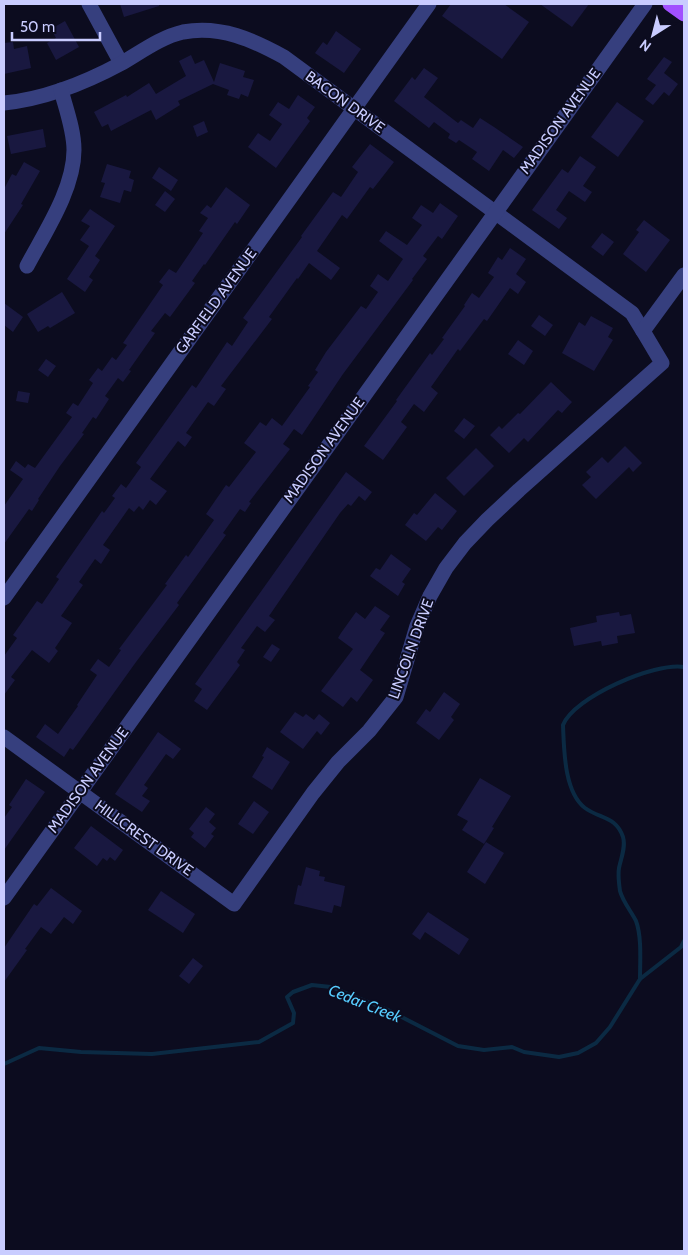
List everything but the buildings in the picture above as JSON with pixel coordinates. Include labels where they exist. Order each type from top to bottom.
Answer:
[{"type":"main road","points":[[670,4],[684,14]]},
{"type":"street","points":[[89,4],[121,63]]},
{"type":"street","name":"GARFIELD AVENUE","points":[[4,598],[429,4]]},
{"type":"street","name":"MADISON AVENUE","points":[[4,898],[644,4]]},
{"type":"street","name":"BACON DRIVE","points":[[4,102],[22,101],[61,90],[121,63],[158,42],[183,32],[216,31],[244,37],[284,57],[354,108],[632,313],[643,331]]},
{"type":"street","points":[[27,266],[66,192],[70,175],[74,151],[61,90]]},
{"type":"street","points":[[643,331],[684,275]]},
{"type":"street","name":"LINCOLN DRIVE","points":[[234,904],[313,793],[338,762],[369,731],[396,697],[417,626],[430,596],[446,568],[465,543],[486,520],[662,363],[643,331]]},
{"type":"street","name":"HILLCREST DRIVE","points":[[4,737],[234,904]]},
{"type":"waterway","points":[[640,979],[638,927],[620,891],[619,870],[624,849],[623,837],[612,821],[585,808],[573,792],[566,770],[563,725],[570,714],[582,703],[598,693],[654,670],[684,667]]},
{"type":"waterway","name":"Cedar Creek","points":[[4,1064],[39,1048],[81,1052],[152,1054],[259,1042],[293,1023],[294,1013],[287,997],[293,992],[312,985],[331,987],[388,1010],[458,1046],[484,1050],[512,1047],[524,1052],[559,1057],[578,1053],[596,1043],[610,1027],[640,979],[681,947],[684,941]]}]
